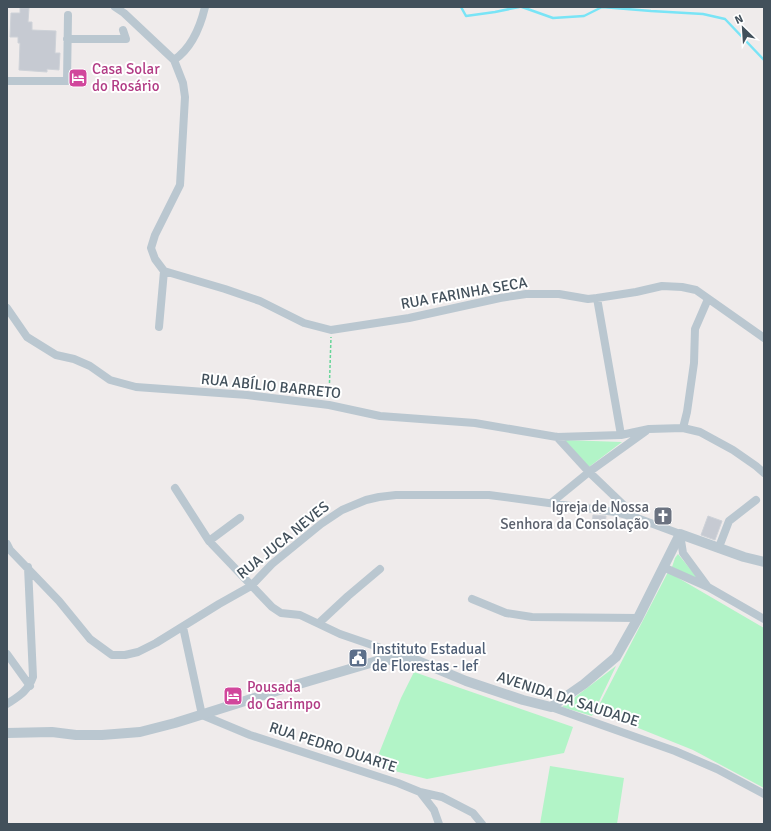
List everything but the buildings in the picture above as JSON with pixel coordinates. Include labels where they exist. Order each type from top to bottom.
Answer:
[{"type":"street","points":[[115,7],[124,13],[174,60],[183,83],[185,97],[180,185],[155,236],[151,248],[155,259],[164,271],[159,327]]},
{"type":"street","points":[[174,60],[182,55],[196,36],[206,7]]},
{"type":"street","points":[[7,81],[67,81],[68,16]]},
{"type":"street","points":[[67,39],[126,39],[123,30]]},
{"type":"street","name":"RUA FARINHA SECA","points":[[164,271],[225,288],[260,301],[304,323],[331,330],[409,318],[500,298],[526,294],[559,294],[597,298],[662,286],[682,286],[696,290],[764,338]]},
{"type":"street","points":[[597,298],[620,435]]},
{"type":"street","points":[[683,428],[687,412],[694,363],[695,329],[708,299]]},
{"type":"street","name":"RUA ABÍLIO BARRETO","points":[[7,308],[27,337],[56,355],[74,359],[90,366],[110,380],[136,387],[247,395],[329,405],[380,416],[475,423],[557,437],[620,435],[649,429],[683,428],[700,432],[714,439],[733,450],[764,473]]},
{"type":"street","points":[[551,503],[590,472],[649,429]]},
{"type":"street","points":[[557,437],[637,518]]},
{"type":"street","points":[[175,488],[209,541],[272,607],[281,613],[300,615],[363,642],[411,658]]},
{"type":"street","name":"RUA JUCA NEVES","points":[[7,544],[10,550],[28,567],[59,601],[90,639],[112,655],[125,656],[138,652],[156,643],[251,586],[276,560],[321,524],[342,510],[372,498],[396,495],[489,495],[594,509],[637,518],[680,534]]},
{"type":"street","points":[[719,547],[729,521],[756,500]]},
{"type":"street","points":[[209,541],[240,518]]},
{"type":"street","points":[[680,534],[744,557],[764,562]]},
{"type":"street","points":[[551,708],[584,684],[616,657],[638,618],[680,534]]},
{"type":"street","points":[[680,534],[683,553],[708,587]]},
{"type":"street","points":[[7,704],[30,686],[33,677],[28,567]]},
{"type":"street","points":[[663,567],[708,587],[764,618]]},
{"type":"street","points":[[319,623],[380,569]]},
{"type":"street","points":[[472,599],[506,613],[532,617],[638,618]]},
{"type":"street","points":[[182,627],[202,715]]},
{"type":"street","points":[[7,654],[30,686]]},
{"type":"street","name":"AVENIDA DA SAUDADE","points":[[7,733],[52,732],[76,735],[102,735],[140,732],[202,715],[377,661],[411,658],[466,681],[551,708],[675,751],[717,769],[764,794]]},
{"type":"street","name":"RUA PEDRO DUARTE","points":[[202,715],[250,735],[398,782],[420,792],[434,810],[439,824]]},
{"type":"street","points":[[420,792],[442,797],[473,813],[482,824]]},
{"type":"path","points":[[329,405],[331,330]]},
{"type":"green space","points":[[564,440],[622,442],[589,467]]},
{"type":"green space","points":[[678,554],[700,581],[672,567]]},
{"type":"green space","points":[[668,572],[764,628],[764,788],[693,750],[596,711]]},
{"type":"green space","points":[[616,666],[592,716],[562,707]]},
{"type":"green space","points":[[414,672],[573,727],[564,753],[427,779],[374,766],[401,698]]},
{"type":"green space","points":[[550,766],[624,778],[617,824],[540,824]]},
{"type":"waterway","points":[[461,7],[466,16],[519,7]]},
{"type":"waterway","points":[[522,7],[553,18],[584,16],[602,7]]},
{"type":"waterway","points":[[602,7],[703,14],[725,19],[764,60]]},
{"type":"place","name":"Casa Solar do Rosário","points":[[78,78]]},
{"type":"place","name":"Igreja de Nossa Senhora da Consolação","points":[[663,516]]},
{"type":"place","name":"Instituto Estadual de Florestas - Ief","points":[[358,658]]},
{"type":"place","name":"Pousada do Garimpo","points":[[233,696]]}]
